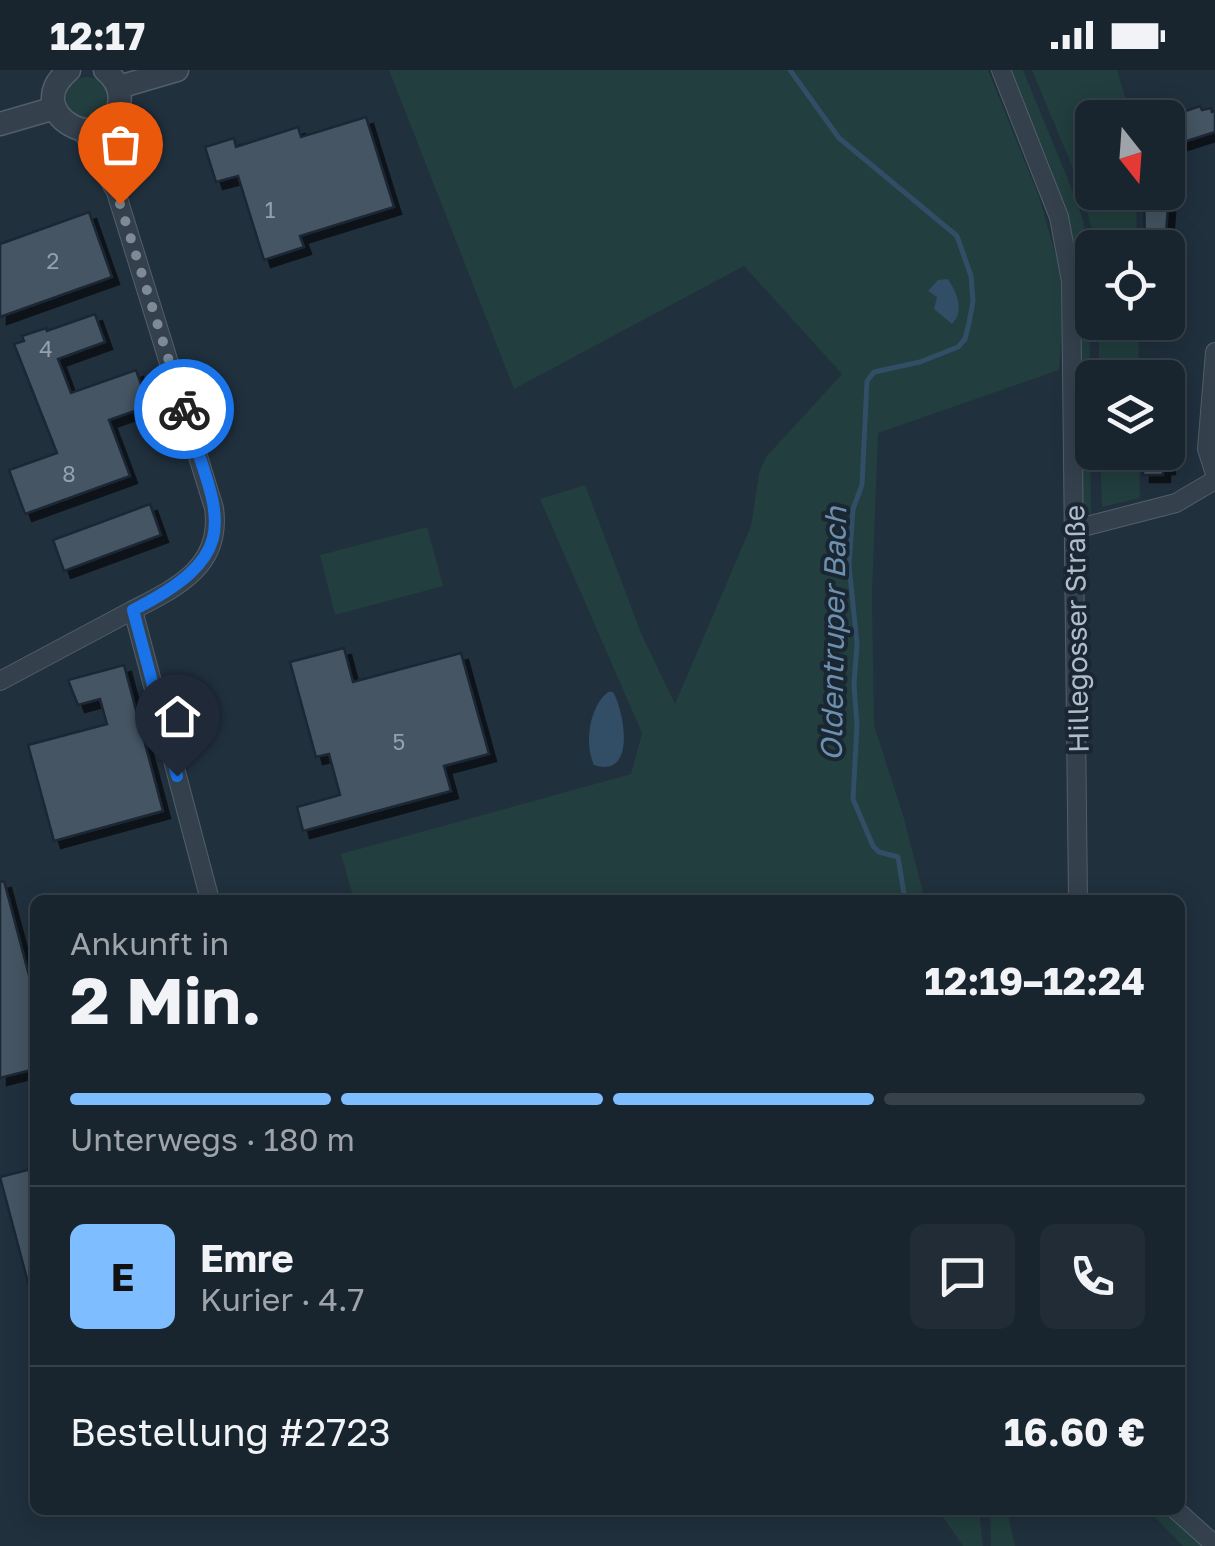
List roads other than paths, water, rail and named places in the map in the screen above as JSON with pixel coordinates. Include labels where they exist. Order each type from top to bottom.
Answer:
[{"type":"street","points":[[69,70],[57,82],[55,108],[70,127],[82,131],[95,130],[116,114],[120,101],[112,79],[177,70]]},
{"type":"street","name":"Hillegosser Straße","points":[[1001,70],[1051,192],[1068,260],[1072,308],[1078,895]]},
{"type":"street","points":[[0,124],[55,108]]},
{"type":"street","points":[[107,124],[116,167],[116,192]]},
{"type":"street","points":[[0,681],[180,583],[213,545],[216,524],[206,480],[116,192],[82,131]]},
{"type":"street","points":[[1074,529],[1176,503],[1215,477],[1207,434],[1215,352]]},
{"type":"street","points":[[133,610],[209,895]]},
{"type":"street","points":[[1182,1515],[1215,1545]]},
{"type":"water","points":[[948,279],[959,308],[952,324],[934,309],[937,297],[928,291],[938,280]]},
{"type":"water","points":[[608,692],[613,692],[621,714],[624,742],[622,754],[607,767],[594,765],[589,737],[596,707]]},
{"type":"waterway","name":"Oldentruper Bach","points":[[790,70],[839,138],[957,236],[971,276],[973,301],[969,323],[965,339],[958,347],[920,362],[874,372],[867,381],[862,485],[853,509],[849,566],[857,643],[853,799],[873,846],[879,852],[898,857],[904,895]]}]
